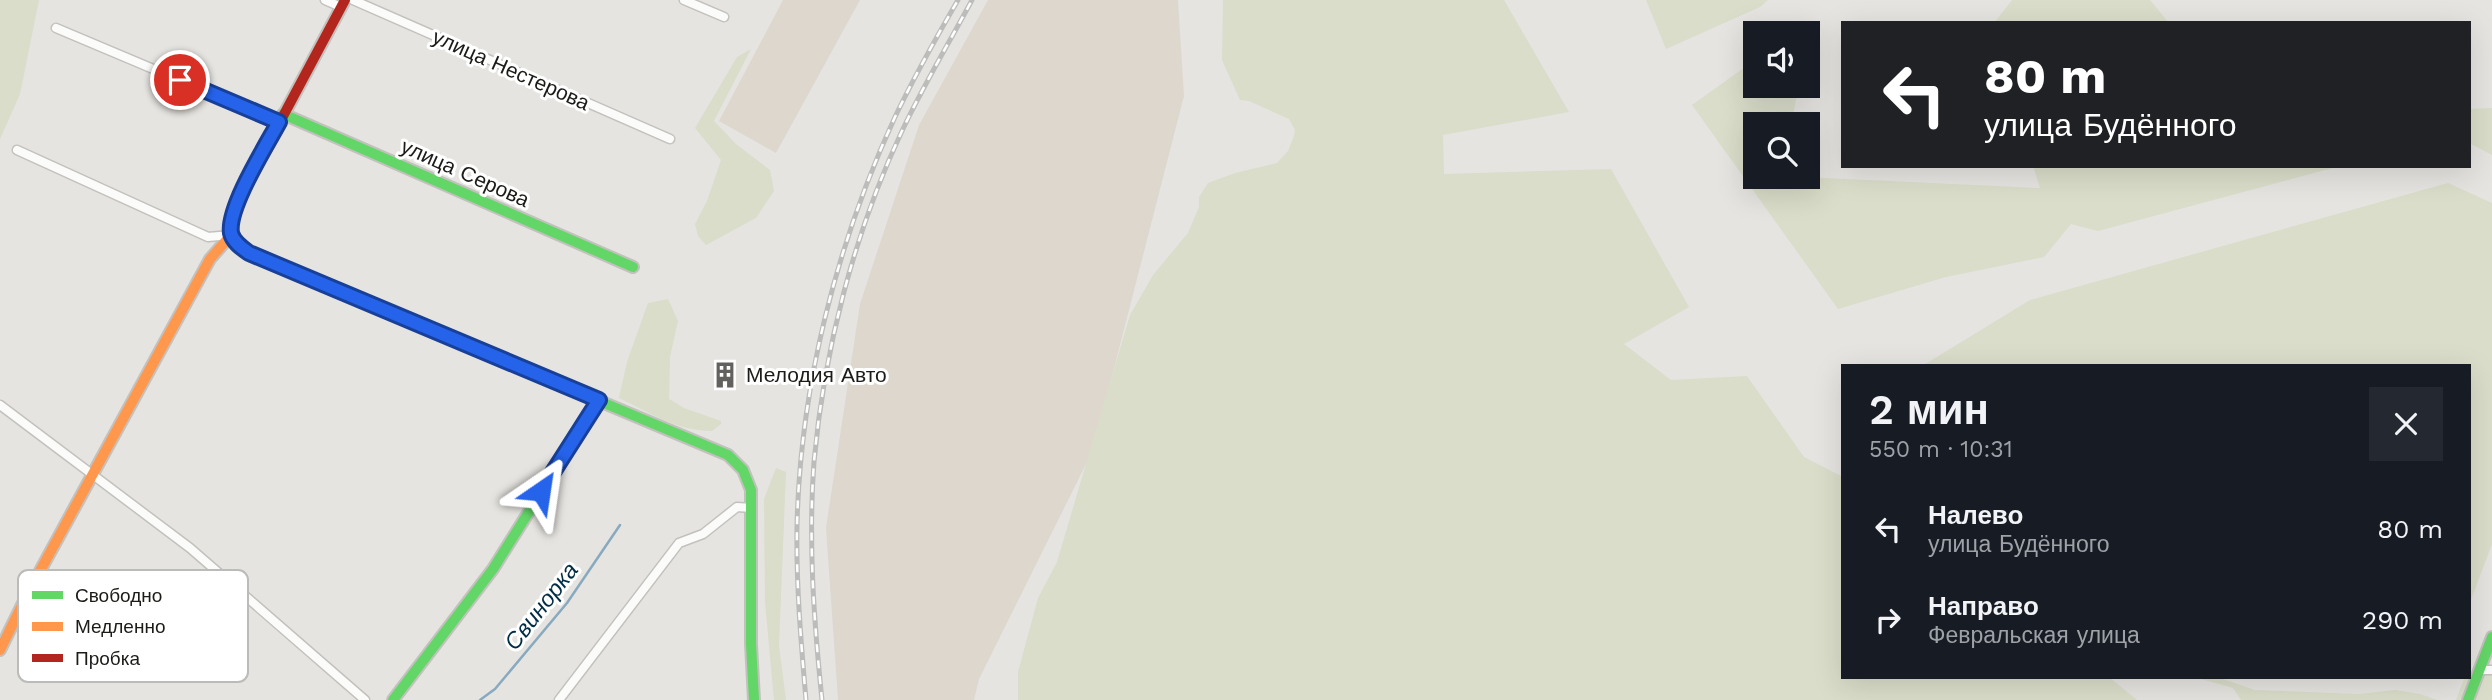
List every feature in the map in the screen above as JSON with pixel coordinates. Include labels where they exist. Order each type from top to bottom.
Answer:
[{"type":"street","points":[[42,570],[210,259],[231,234],[233,210],[343,3],[325,0]]},
{"type":"street","name":"улица Нестерова","points":[[353,0],[670,139]]},
{"type":"street","points":[[684,0],[724,17]]},
{"type":"street","name":"улица Серова","points":[[56,28],[281,118],[632,267]]},
{"type":"street","points":[[17,149],[208,237],[231,234]]},
{"type":"street","points":[[231,234],[239,246],[249,253],[737,461],[748,478],[751,508],[751,644],[754,700]]},
{"type":"street","points":[[393,700],[493,569],[599,400]]},
{"type":"street","points":[[0,405],[215,570]]},
{"type":"street","points":[[559,700],[679,543],[703,534],[737,508],[751,508]]},
{"type":"street","points":[[248,598],[365,700]]},
{"type":"street","points":[[0,650],[18,616]]},
{"type":"street","points":[[2468,700],[2492,638]]},
{"type":"street","points":[[2480,670],[2492,670]]},
{"type":"shaded area","points":[[783,0],[860,0],[776,153],[719,121]]},
{"type":"shaded area","points":[[988,0],[1178,0],[1184,96],[1093,450],[979,679],[974,700],[838,700],[826,528],[860,304],[919,125]]},
{"type":"green space","points":[[0,0],[39,0],[20,94],[0,139]]},
{"type":"green space","points":[[1223,0],[1504,0],[1569,112],[1443,135],[1444,174],[1611,169],[1689,307],[1624,344],[1671,380],[1747,376],[1804,457],[1841,476],[1841,679],[2111,679],[2137,700],[1018,700],[1018,672],[1038,598],[1057,562],[1130,315],[1153,275],[1188,233],[1199,207],[1199,197],[1208,183],[1277,163],[1288,151],[1294,136],[1295,130],[1289,119],[1249,101],[1240,100],[1222,60]]},
{"type":"green space","points":[[1646,0],[1768,0],[1760,7],[1666,49]]},
{"type":"green space","points":[[2012,0],[2150,0],[2167,21],[1996,21]]},
{"type":"green space","points":[[751,49],[714,121],[736,144],[770,170],[774,191],[756,218],[706,245],[698,236],[695,224],[707,201],[721,160],[695,128],[737,57]]},
{"type":"green space","points":[[1743,68],[1743,98],[1796,98],[1794,112],[1743,112],[1743,176],[1692,105]]},
{"type":"green space","points":[[2492,108],[2492,155],[2471,144],[2471,109]]},
{"type":"green space","points":[[2034,168],[2333,168],[2098,231],[2071,224],[2044,257],[1946,277],[1838,309],[1752,189],[1820,189],[1820,178],[2040,188]]},
{"type":"green space","points":[[2448,183],[2492,203],[2492,544],[2471,600],[2471,364],[1925,364],[2030,300]]},
{"type":"green space","points":[[668,299],[678,321],[670,357],[669,399],[684,408],[721,421],[712,431],[686,428],[619,398],[627,362],[648,303]]},
{"type":"green space","points":[[776,468],[786,472],[779,646],[786,700],[774,700],[765,602],[764,499]]},
{"type":"green space","points":[[2492,673],[2492,700],[2456,700],[2464,679]]},
{"type":"green space","points":[[2201,679],[2223,679],[2255,690],[2359,694],[2395,690],[2437,700],[2241,700],[2233,688]]},
{"type":"waterway","name":"Свинорка","points":[[480,700],[495,689],[567,603],[620,525]]},
{"type":"railway","points":[[806,700],[798,591],[797,526],[805,421],[825,316],[839,265],[874,165],[910,87],[958,0]]},
{"type":"railway","points":[[822,700],[813,581],[812,492],[825,377],[844,293],[869,210],[902,131],[972,0]]},
{"type":"traffic: fast","points":[[283,114],[633,267]]},
{"type":"traffic: fast","points":[[542,377],[728,455],[743,470],[751,490],[751,644],[754,700]]},
{"type":"traffic: fast","points":[[393,700],[493,569],[599,400]]},
{"type":"traffic: fast","points":[[2468,700],[2492,637]]},
{"type":"traffic: slow","points":[[41,570],[210,259],[231,235]]},
{"type":"traffic: slow","points":[[0,650],[18,613]]},
{"type":"traffic: jam","points":[[231,235],[233,210],[345,0]]},
{"type":"traffic: jam","points":[[231,235],[239,246],[249,253],[542,377]]},
{"type":"place","name":"Мелодия Авто","points":[[725,375]]},
{"type":"route","points":[[180,80],[279,122],[233,210],[231,234],[239,246],[249,253],[599,400],[541,491]]}]
